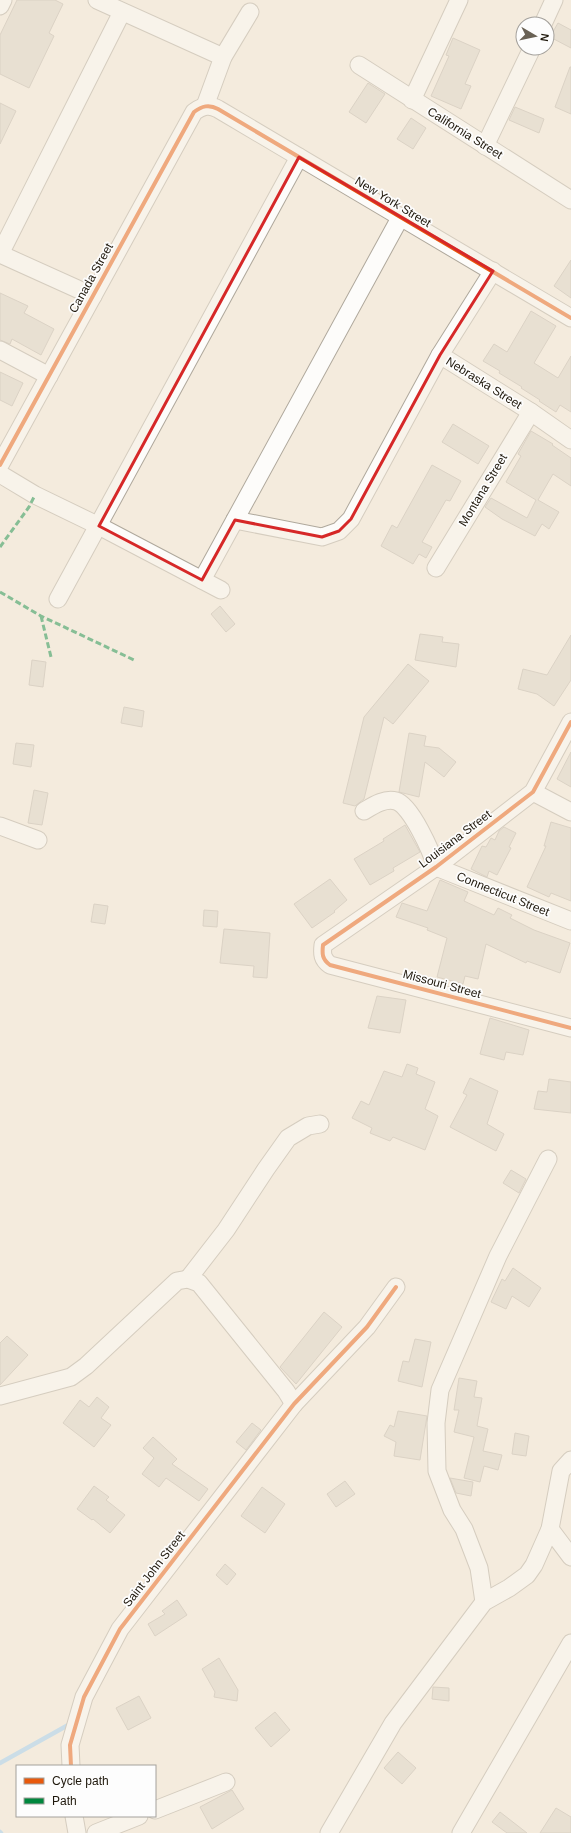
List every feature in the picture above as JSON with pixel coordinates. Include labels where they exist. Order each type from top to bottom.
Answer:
[{"type":"street","points":[[0,6],[3,0]]},
{"type":"street","points":[[97,0],[223,57]]},
{"type":"street","points":[[412,100],[458,0]]},
{"type":"street","points":[[547,16],[554,0]]},
{"type":"street","points":[[93,296],[0,254],[122,12]]},
{"type":"street","points":[[205,106],[223,57],[250,12]]},
{"type":"street","points":[[485,146],[528,56]]},
{"type":"street","name":"California Street","points":[[360,65],[485,146],[570,197]]},
{"type":"street","name":"New York Street","points":[[205,106],[212,106],[218,109],[571,318]]},
{"type":"street","name":"Canada Street","points":[[0,465],[194,112],[205,106]]},
{"type":"street","points":[[58,599],[299,157]]},
{"type":"street","points":[[202,580],[400,218]]},
{"type":"street","name":"Nebraska Street","points":[[493,271],[440,355],[531,412],[571,440]]},
{"type":"street","points":[[0,350],[49,376]]},
{"type":"street","points":[[236,520],[322,537],[339,531],[351,519],[440,355]]},
{"type":"street","name":"Montana Street","points":[[436,568],[531,412]]},
{"type":"street","points":[[0,474],[35,495],[99,526],[221,590]]},
{"type":"street","name":"Louisiana Street","points":[[323,945],[436,867],[533,792],[571,722]]},
{"type":"street","points":[[533,792],[571,812]]},
{"type":"street","points":[[364,811],[375,804],[387,801],[397,801],[404,805],[418,828],[436,867]]},
{"type":"street","points":[[0,826],[38,840]]},
{"type":"street","name":"Connecticut Street","points":[[436,867],[571,921]]},
{"type":"street","name":"Missouri Street","points":[[323,945],[322,954],[324,961],[330,965],[571,1028]]},
{"type":"street","points":[[188,1279],[226,1230],[288,1138],[308,1126],[320,1124]]},
{"type":"street","points":[[484,1602],[479,1568],[464,1530],[452,1510],[437,1471],[436,1423],[440,1390],[498,1256],[548,1159]]},
{"type":"street","points":[[0,1396],[71,1377],[86,1366],[177,1281],[188,1279],[200,1283],[294,1404]]},
{"type":"street","name":"Saint John Street","points":[[71,1765],[70,1745],[84,1697],[120,1629],[294,1404],[367,1327],[396,1287]]},
{"type":"street","points":[[329,1833],[393,1723],[484,1602],[509,1588],[527,1575],[534,1565],[550,1530],[561,1470],[571,1460]]},
{"type":"street","points":[[550,1530],[571,1557]]},
{"type":"street","points":[[461,1833],[571,1643]]},
{"type":"street","points":[[156,1810],[226,1782]]},
{"type":"street","points":[[74,1817],[77,1833]]},
{"type":"street","points":[[96,1833],[136,1817]]},
{"type":"highlighted area","points":[[299,157],[493,271],[440,355],[351,519],[339,531],[322,537],[235,520],[202,580],[99,526]]},
{"type":"building","points":[[17,0],[55,0],[63,4],[49,33],[54,36],[29,88],[0,74],[0,35]]},
{"type":"building","points":[[558,23],[571,30],[571,48],[555,40],[555,28]]},
{"type":"building","points":[[453,38],[480,50],[465,84],[471,86],[461,109],[431,96],[449,56],[446,55]]},
{"type":"building","points":[[571,67],[571,114],[555,107]]},
{"type":"building","points":[[368,83],[385,94],[366,123],[349,112]]},
{"type":"building","points":[[0,103],[16,111],[0,144]]},
{"type":"building","points":[[515,107],[544,119],[539,133],[509,120]]},
{"type":"building","points":[[411,118],[426,128],[413,149],[397,139]]},
{"type":"building","points":[[571,260],[571,298],[554,286]]},
{"type":"building","points":[[0,293],[28,306],[24,313],[54,329],[41,355],[12,339],[10,344],[0,340]]},
{"type":"building","points":[[531,311],[556,326],[534,363],[558,378],[571,356],[571,412],[560,405],[556,412],[521,388],[522,387],[499,373],[500,371],[483,361],[494,344],[507,352]]},
{"type":"building","points":[[0,372],[23,383],[12,406],[0,400]]},
{"type":"building","points":[[453,424],[489,446],[478,464],[442,442]]},
{"type":"building","points":[[531,431],[553,444],[552,445],[571,458],[571,486],[553,474],[538,500],[559,512],[549,529],[542,524],[535,536],[502,519],[485,507],[491,498],[527,518],[536,500],[506,482],[521,456],[518,454]]},
{"type":"building","points":[[432,465],[461,481],[450,501],[446,500],[422,542],[432,547],[426,558],[419,554],[413,564],[381,546],[392,525],[397,528]]},
{"type":"building","points":[[220,606],[235,624],[226,632],[211,614]]},
{"type":"building","points":[[420,634],[443,637],[442,642],[459,644],[456,667],[415,660]]},
{"type":"building","points":[[571,635],[571,680],[554,706],[537,694],[518,689],[523,669],[547,675]]},
{"type":"building","points":[[32,660],[46,662],[43,687],[29,685]]},
{"type":"building","points":[[408,664],[429,681],[393,724],[384,717],[364,799],[355,806],[343,803],[364,717]]},
{"type":"building","points":[[124,707],[144,711],[142,727],[121,723]]},
{"type":"building","points":[[409,733],[426,736],[424,746],[439,748],[456,762],[444,777],[425,762],[419,797],[399,792]]},
{"type":"building","points":[[16,743],[34,745],[31,767],[13,764]]},
{"type":"building","points":[[571,752],[571,787],[557,779]]},
{"type":"building","points":[[34,790],[48,793],[42,825],[28,823]]},
{"type":"building","points":[[551,822],[571,828],[571,901],[551,893],[549,897],[527,887],[546,846],[544,846]]},
{"type":"building","points":[[405,825],[420,852],[393,868],[394,871],[370,885],[354,859],[384,841],[383,839]]},
{"type":"building","points":[[504,827],[516,833],[509,847],[511,848],[497,875],[489,871],[487,877],[471,869],[482,846],[486,847],[491,838],[495,840],[499,831]]},
{"type":"building","points":[[330,879],[347,900],[334,911],[335,912],[312,928],[294,904]]},
{"type":"building","points":[[440,880],[468,892],[464,901],[494,915],[498,908],[512,915],[510,918],[534,930],[570,943],[560,973],[527,961],[526,963],[486,944],[478,979],[465,976],[463,984],[437,977],[447,938],[427,930],[428,928],[396,917],[402,903],[427,911]]},
{"type":"building","points":[[94,904],[108,906],[105,924],[91,922]]},
{"type":"building","points":[[204,910],[218,911],[217,927],[203,926]]},
{"type":"building","points":[[224,929],[270,933],[267,978],[253,977],[254,966],[220,963]]},
{"type":"building","points":[[377,996],[406,1000],[400,1033],[368,1028]]},
{"type":"building","points":[[490,1018],[529,1030],[523,1055],[506,1052],[504,1060],[480,1054]]},
{"type":"building","points":[[407,1064],[418,1068],[416,1074],[435,1082],[425,1109],[438,1116],[425,1150],[393,1137],[390,1141],[370,1133],[372,1128],[352,1118],[361,1101],[369,1105],[384,1071],[402,1077]]},
{"type":"building","points":[[470,1078],[498,1091],[487,1124],[504,1134],[496,1151],[450,1127],[467,1095],[463,1093]]},
{"type":"building","points":[[549,1079],[571,1082],[571,1113],[534,1109],[538,1091],[547,1092]]},
{"type":"building","points":[[511,1170],[526,1179],[519,1193],[503,1183]]},
{"type":"building","points":[[513,1268],[541,1288],[529,1307],[512,1296],[506,1309],[491,1302],[502,1279],[505,1281]]},
{"type":"building","points":[[324,1312],[342,1327],[296,1384],[280,1367]]},
{"type":"building","points":[[7,1336],[28,1355],[0,1385],[0,1343]]},
{"type":"building","points":[[415,1339],[431,1342],[422,1387],[398,1381],[403,1361],[409,1362]]},
{"type":"building","points":[[459,1378],[477,1381],[474,1397],[482,1398],[477,1426],[488,1429],[483,1451],[502,1455],[498,1470],[484,1466],[480,1482],[464,1478],[474,1437],[454,1432],[459,1410],[454,1410]]},
{"type":"building","points":[[97,1397],[109,1407],[101,1418],[111,1425],[94,1447],[63,1423],[80,1400],[89,1407]]},
{"type":"building","points":[[398,1411],[427,1416],[420,1460],[394,1456],[396,1442],[384,1436],[390,1425],[394,1427]]},
{"type":"building","points":[[252,1423],[261,1430],[246,1450],[236,1442]]},
{"type":"building","points":[[515,1433],[529,1436],[526,1456],[512,1454]]},
{"type":"building","points":[[153,1437],[177,1459],[172,1464],[208,1489],[199,1501],[166,1478],[159,1487],[142,1474],[154,1458],[143,1448]]},
{"type":"building","points":[[450,1478],[473,1482],[471,1496],[456,1493]]},
{"type":"building","points":[[345,1481],[355,1494],[336,1507],[327,1494]]},
{"type":"building","points":[[94,1486],[109,1497],[106,1500],[125,1515],[110,1533],[93,1519],[92,1520],[77,1509]]},
{"type":"building","points":[[262,1487],[285,1504],[265,1533],[241,1516]]},
{"type":"building","points":[[225,1564],[236,1574],[227,1585],[216,1575]]},
{"type":"building","points":[[177,1600],[187,1615],[155,1636],[148,1624],[165,1614],[162,1611]]},
{"type":"building","points":[[219,1658],[238,1690],[237,1701],[214,1697],[215,1692],[202,1669]]},
{"type":"building","points":[[433,1687],[449,1688],[449,1701],[432,1699]]},
{"type":"building","points":[[139,1696],[151,1718],[128,1730],[116,1708]]},
{"type":"building","points":[[275,1712],[290,1730],[271,1747],[255,1728]]},
{"type":"building","points":[[398,1752],[416,1768],[402,1784],[384,1768]]},
{"type":"building","points":[[232,1790],[244,1809],[212,1829],[200,1807]]},
{"type":"building","points":[[556,1808],[571,1817],[571,1833],[540,1833]]},
{"type":"building","points":[[500,1812],[527,1833],[507,1833],[492,1822]]},
{"type":"waterway","points":[[0,1763],[70,1724]]},
{"type":"marked path","points":[[0,547],[29,507],[35,495]]},
{"type":"marked path","points":[[0,592],[41,616],[134,660]]},
{"type":"marked path","points":[[41,616],[51,657]]},
{"type":"cycle path","points":[[0,465],[194,112],[203,107],[209,106],[218,109],[571,318]]},
{"type":"cycle path","points":[[571,722],[533,792],[436,867],[323,945],[323,956],[330,965],[571,1028]]},
{"type":"cycle path","points":[[71,1765],[70,1745],[84,1697],[120,1629],[294,1404],[367,1327],[396,1287]]}]
